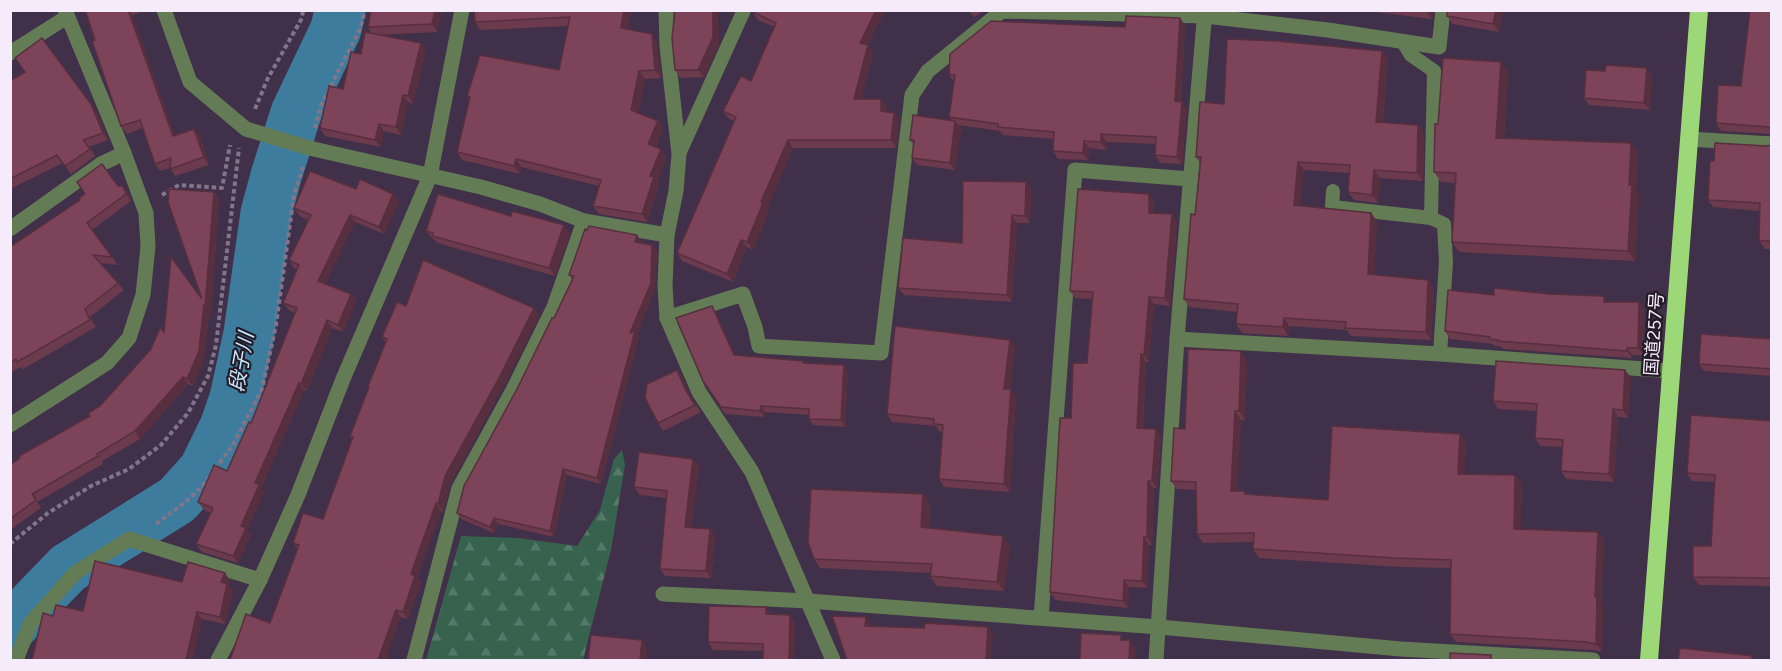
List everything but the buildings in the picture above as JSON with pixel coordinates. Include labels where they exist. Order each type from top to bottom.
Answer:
[{"type":"highway","name":"国道257号","points":[[1649,660],[1699,10]]},
{"type":"street","points":[[164,10],[190,82],[246,129],[309,148],[511,196],[584,221],[667,235]]},
{"type":"street","points":[[218,660],[260,580],[298,495],[343,379],[430,176],[462,10]]},
{"type":"street","points":[[666,10],[667,46],[679,154],[676,191],[667,235],[665,286],[667,318],[699,392],[752,472],[833,660]]},
{"type":"street","points":[[667,318],[743,294],[759,345],[881,353],[912,95],[928,71],[1002,11],[1205,13],[1439,47],[1443,10]]},
{"type":"street","points":[[1156,660],[1177,339],[1205,13]]},
{"type":"street","points":[[10,53],[66,14],[144,207],[148,246],[143,295],[129,338],[107,363],[10,424]]},
{"type":"street","points":[[1688,139],[1772,144]]},
{"type":"street","points":[[10,229],[101,164],[124,153]]},
{"type":"street","points":[[1041,618],[1075,170],[1190,179]]},
{"type":"street","points":[[414,660],[459,488],[513,390],[554,307],[584,221]]},
{"type":"street","points":[[1177,339],[1440,354],[1672,371]]},
{"type":"street","points":[[16,660],[30,624],[75,573],[129,539],[260,580]]},
{"type":"street","points":[[663,594],[808,601],[1159,627],[1401,649],[1593,660]]},
{"type":"lane","points":[[679,154],[744,10]]},
{"type":"lane","points":[[1403,42],[1411,55],[1434,71],[1431,218]]},
{"type":"lane","points":[[1333,191],[1332,207],[1431,218],[1444,224],[1446,262],[1440,354]]},
{"type":"path","points":[[246,129],[268,78],[302,18],[303,10]]},
{"type":"path","points":[[129,539],[156,524],[184,504],[202,487],[233,445],[262,389],[276,325],[294,195],[321,105],[360,29],[364,10]]},
{"type":"path","points":[[10,544],[48,513],[91,486],[129,469],[160,445],[188,413],[207,376],[216,345],[239,146],[230,141],[222,188],[179,185],[144,207]]},
{"type":"green space","points":[[622,450],[625,465],[611,550],[583,660],[426,660],[461,536],[518,538],[577,546],[600,510],[614,459]]},
{"type":"waterway","name":"段子川","points":[[10,628],[68,568],[177,500],[204,470],[225,427],[235,398],[249,333],[266,213],[276,176],[296,113],[336,29],[340,10]]}]
